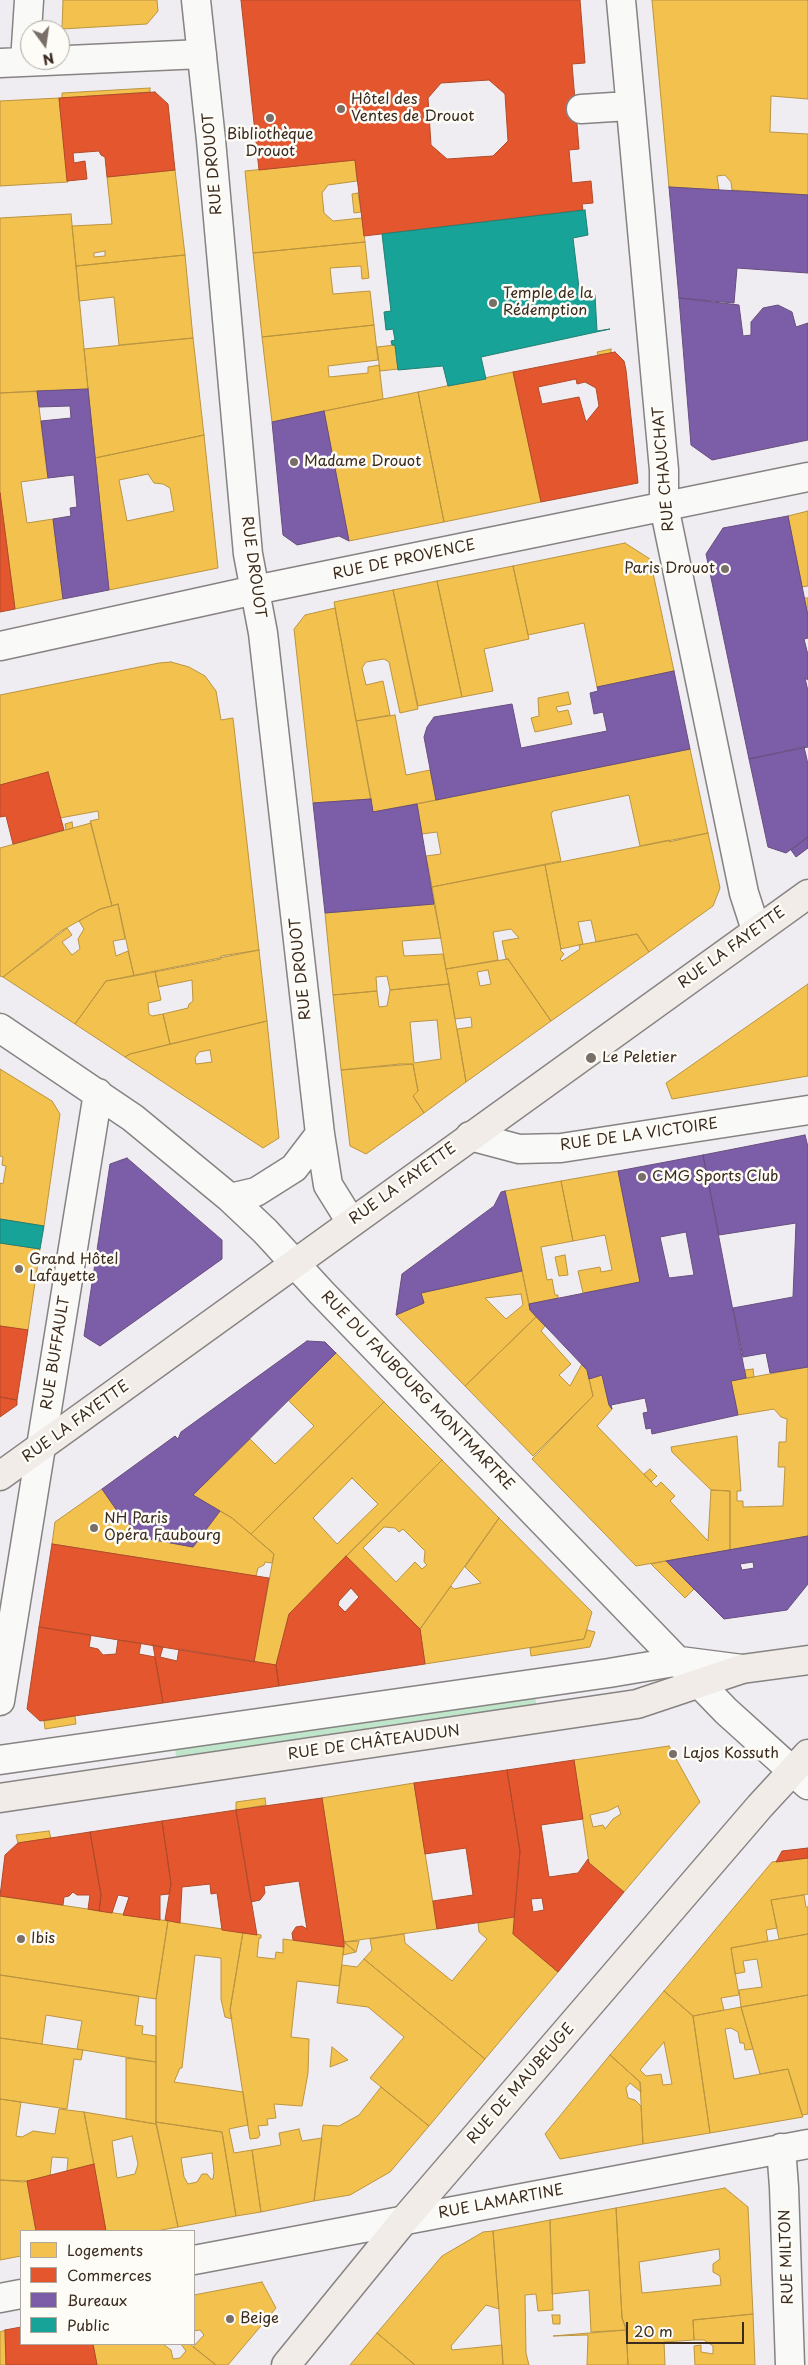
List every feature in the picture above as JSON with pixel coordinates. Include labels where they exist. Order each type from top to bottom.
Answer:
[{"type":"main road","name":"RUE LA FAYETTE","points":[[0,1476],[808,894]]},
{"type":"main road","name":"RUE DE CHÂTEAUDUN","points":[[0,1798],[637,1704],[742,1668],[808,1660]]},
{"type":"main road","name":"RUE DE MAUBEUGE","points":[[286,2365],[405,2219],[760,1806],[803,1770]]},
{"type":"street","points":[[29,0],[13,63],[202,54]]},
{"type":"street","name":"RUE DROUOT","points":[[196,0],[248,554],[263,633],[320,1134],[328,1185],[351,1222]]},
{"type":"street","name":"RUE CHAUCHAT","points":[[621,0],[629,106],[664,470],[664,506],[742,884],[756,930]]},
{"type":"street","points":[[581,109],[629,106]]},
{"type":"street","name":"RUE DE PROVENCE","points":[[0,646],[255,590],[808,477]]},
{"type":"street","name":"RUE DU FAUBOURG MONTMARTRE","points":[[0,1028],[98,1093],[132,1118],[230,1198],[680,1661],[726,1711],[803,1770]]},
{"type":"street","name":"RUE BUFFAULT","points":[[0,1701],[98,1093]]},
{"type":"street","name":"RUE DE LA VICTOIRE","points":[[470,1136],[519,1149],[561,1148],[808,1110]]},
{"type":"street","points":[[230,1198],[256,1192],[275,1182],[294,1168],[320,1134]]},
{"type":"street","name":"RUE DE CHÂTEAUDUN","points":[[0,1760],[680,1661],[742,1668]]},
{"type":"street","name":"RUE LAMARTINE","points":[[195,2260],[808,2144]]},
{"type":"street","name":"RUE MILTON","points":[[781,2148],[790,2365]]},
{"type":"street","points":[[0,2298],[20,2294]]},
{"type":"green space","points":[[535,1696],[537,1710],[177,1763],[175,1748]]},
{"type":"building: Logements","points":[[63,0],[157,0],[158,11],[147,24],[70,29],[70,20],[62,20]]},
{"type":"building: Logements","points":[[652,0],[808,0],[808,99],[771,96],[770,132],[808,134],[808,195],[732,190],[731,182],[725,175],[717,176],[719,190],[669,187]]},
{"type":"building: Logements","points":[[150,88],[150,92],[62,98],[62,93]]},
{"type":"building: Logements","points":[[59,98],[68,182],[0,186],[0,101]]},
{"type":"building: Logements","points":[[355,160],[357,181],[328,185],[322,193],[324,213],[333,221],[362,218],[365,242],[253,253],[245,171]]},
{"type":"building: Logements","points":[[175,170],[185,255],[76,266],[72,226],[112,224],[107,177]],"holes":[[[105,251],[105,256],[94,257],[94,253]]]},
{"type":"building: Logements","points":[[358,193],[361,212],[354,213],[352,194]]},
{"type":"building: Logements","points":[[71,214],[88,389],[0,393],[0,218]]},
{"type":"building: Logements","points":[[365,242],[369,278],[362,279],[361,266],[330,268],[333,294],[370,291],[374,325],[262,337],[253,253]]},
{"type":"building: Logements","points":[[185,255],[193,338],[119,345],[114,297],[79,301],[76,266]]},
{"type":"building: Logements","points":[[374,325],[378,360],[328,366],[329,377],[368,373],[368,367],[379,365],[383,399],[272,422],[262,337]]},
{"type":"building: Logements","points":[[193,338],[204,435],[95,458],[84,349]]},
{"type":"building: Logements","points":[[395,345],[398,369],[380,371],[377,347]]},
{"type":"building: Logements","points":[[611,349],[611,353],[598,355],[597,352]]},
{"type":"building: Logements","points":[[513,372],[541,502],[444,522],[418,392]]},
{"type":"building: Logements","points":[[37,391],[48,478],[21,482],[27,523],[53,519],[63,599],[15,609],[0,493],[0,393]]},
{"type":"building: Logements","points":[[418,392],[444,522],[349,541],[324,411]]},
{"type":"building: Logements","points":[[204,435],[218,568],[109,590],[95,458]],"holes":[[[148,474],[154,483],[163,484],[170,488],[174,511],[127,521],[119,480]]]},
{"type":"building: Logements","points":[[808,511],[808,586],[802,587],[788,516]]},
{"type":"building: Logements","points":[[625,543],[650,559],[674,671],[597,687],[584,623],[528,635],[513,566]]},
{"type":"building: Logements","points":[[513,566],[529,639],[484,649],[493,691],[462,697],[437,581]]},
{"type":"building: Logements","points":[[437,581],[462,697],[418,706],[393,590]]},
{"type":"building: Logements","points":[[393,590],[418,709],[400,713],[389,662],[384,659],[366,662],[362,668],[366,685],[383,681],[390,715],[356,721],[334,602]]},
{"type":"building: Logements","points":[[804,598],[808,598],[808,616]]},
{"type":"building: Logements","points":[[335,608],[371,799],[313,803],[294,629],[305,615]]},
{"type":"building: Logements","points":[[171,662],[189,667],[205,676],[216,691],[221,720],[233,718],[259,950],[221,956],[221,959],[134,976],[118,904],[112,906],[90,821],[99,819],[98,811],[60,818],[48,772],[0,785],[0,695]]},
{"type":"building: Logements","points":[[568,692],[571,704],[556,707],[558,712],[568,710],[572,724],[535,732],[531,718],[539,716],[538,698]]},
{"type":"building: Logements","points":[[395,715],[406,775],[430,770],[436,800],[373,812],[356,721]]},
{"type":"building: Logements","points":[[690,749],[708,833],[669,842],[669,840],[640,846],[629,795],[553,811],[551,814],[561,861],[432,887],[426,856],[441,854],[437,832],[422,834],[417,804]]},
{"type":"building: Logements","points":[[72,822],[73,828],[66,830],[65,824]]},
{"type":"building: Logements","points":[[91,823],[112,906],[100,909],[61,931],[3,977],[0,976],[0,848]]},
{"type":"building: Logements","points":[[708,833],[720,888],[713,906],[649,952],[637,934],[596,942],[591,920],[578,922],[583,944],[561,949],[545,865]]},
{"type":"building: Logements","points":[[545,865],[560,950],[564,954],[560,959],[562,961],[580,949],[579,945],[637,934],[649,952],[551,1021],[508,959],[506,959],[502,941],[519,938],[511,929],[493,932],[498,960],[446,969],[432,887]]},
{"type":"building: Logements","points":[[118,904],[125,939],[113,941],[116,956],[128,951],[134,976],[106,981],[75,1024],[3,977],[67,928],[72,935],[62,942],[72,955],[80,949],[78,939],[84,929],[79,921],[100,909]]},
{"type":"building: Logements","points":[[434,904],[441,938],[402,941],[404,956],[443,954],[449,984],[390,990],[387,976],[376,977],[377,991],[333,995],[325,913]]},
{"type":"building: Logements","points":[[259,950],[267,1021],[170,1044],[163,1014],[188,1008],[189,1004],[193,1001],[192,980],[158,987],[155,971]]},
{"type":"building: Logements","points":[[508,959],[551,1021],[466,1082],[457,1029],[472,1027],[471,1017],[455,1019],[446,969]],"holes":[[[488,970],[491,984],[480,986],[477,972]]]},
{"type":"building: Logements","points":[[155,971],[161,1000],[148,1003],[149,1014],[152,1016],[163,1014],[170,1044],[125,1057],[75,1024],[106,981]]},
{"type":"building: Logements","points":[[449,984],[466,1082],[424,1113],[413,1096],[418,1091],[413,1064],[341,1070],[333,995],[377,991],[379,1007],[387,1006],[390,990]],"holes":[[[437,1020],[441,1059],[414,1063],[410,1022]]]},
{"type":"building: Logements","points":[[808,984],[808,1076],[672,1099],[666,1083]]},
{"type":"building: Logements","points":[[267,1021],[279,1138],[263,1148],[125,1057],[130,1054]],"holes":[[[210,1050],[212,1062],[196,1064],[195,1058],[199,1052]]]},
{"type":"building: Logements","points":[[413,1064],[418,1091],[413,1096],[424,1113],[366,1154],[350,1146],[341,1070]]},
{"type":"building: Logements","points":[[0,1069],[52,1101],[60,1114],[44,1226],[0,1219],[0,1183],[3,1184],[6,1166],[2,1165],[3,1157],[0,1156]]},
{"type":"building: Logements","points":[[618,1171],[640,1282],[583,1293],[578,1271],[600,1267],[601,1272],[612,1270],[605,1235],[573,1241],[561,1181]]},
{"type":"building: Logements","points":[[561,1181],[573,1241],[541,1247],[547,1280],[552,1279],[555,1295],[558,1295],[558,1298],[529,1304],[505,1191]]},
{"type":"building: Logements","name":"Grand Hôtel Lafayette","points":[[0,1243],[40,1249],[28,1330],[0,1326]]},
{"type":"building: Logements","points":[[565,1255],[568,1275],[559,1276],[555,1257]]},
{"type":"building: Logements","points":[[522,1271],[530,1310],[536,1317],[465,1386],[396,1315],[424,1303],[421,1293]],"holes":[[[521,1294],[523,1305],[506,1319],[485,1298]]]},
{"type":"building: Logements","points":[[536,1317],[545,1326],[541,1331],[571,1364],[559,1375],[570,1386],[582,1364],[587,1370],[593,1396],[533,1456],[465,1386]]},
{"type":"building: Logements","points":[[336,1353],[384,1402],[251,1534],[232,1518],[193,1495],[250,1439],[275,1464],[314,1426],[288,1400]]},
{"type":"building: Logements","points":[[808,1367],[808,1536],[730,1550],[730,1491],[711,1490],[672,1452],[671,1447],[737,1436],[741,1491],[737,1491],[737,1501],[743,1501],[743,1507],[783,1506],[785,1467],[778,1467],[779,1442],[786,1442],[787,1419],[781,1417],[774,1409],[738,1415],[731,1381]]},
{"type":"building: Logements","points":[[753,1369],[754,1377],[746,1378],[745,1370]]},
{"type":"building: Logements","points":[[602,1375],[609,1405],[612,1409],[597,1426],[656,1487],[661,1482],[675,1496],[670,1501],[708,1541],[711,1490],[730,1491],[730,1550],[636,1566],[532,1459],[593,1396],[589,1379]]},
{"type":"building: Logements","points":[[384,1402],[442,1460],[289,1614],[276,1665],[254,1662],[274,1554],[251,1534]],"holes":[[[352,1478],[378,1504],[337,1544],[313,1518]]]},
{"type":"building: Logements","points":[[442,1460],[499,1518],[420,1629],[346,1556]],"holes":[[[384,1527],[395,1528],[399,1532],[403,1529],[425,1551],[424,1562],[427,1565],[422,1569],[415,1562],[396,1582],[363,1548]]]},
{"type":"building: Logements","points":[[650,1469],[657,1476],[651,1482],[644,1474]]},
{"type":"building: Logements","name":"NH Paris Opéra Faubourg","points":[[102,1489],[120,1515],[144,1538],[193,1547],[220,1511],[232,1518],[274,1554],[272,1563],[265,1562],[264,1565],[258,1568],[256,1576],[52,1544],[55,1522]]},
{"type":"building: Logements","points":[[499,1518],[592,1612],[584,1639],[425,1664],[420,1629],[451,1586],[454,1589],[481,1583],[465,1567]]},
{"type":"building: Logements","points":[[666,1561],[694,1589],[685,1598],[651,1564]]},
{"type":"building: Logements","points":[[587,1630],[595,1632],[590,1647],[531,1656],[530,1648],[584,1639]]},
{"type":"building: Logements","points":[[75,1716],[76,1724],[45,1729],[44,1721]]},
{"type":"building: Logements","points":[[669,1746],[700,1802],[624,1892],[589,1863],[574,1760]],"holes":[[[618,1806],[621,1814],[613,1819],[605,1829],[603,1825],[593,1827],[590,1815],[608,1811]]]},
{"type":"building: Logements","points":[[414,1783],[437,1929],[344,1942],[322,1798]]},
{"type":"building: Logements","points":[[265,1798],[266,1805],[236,1810],[236,1802]]},
{"type":"building: Logements","points":[[49,1831],[51,1838],[18,1843],[16,1835]]},
{"type":"building: Logements","points":[[808,1858],[808,1894],[771,1900],[777,1928],[766,1930],[768,1941],[731,1948],[739,1995],[721,1998],[724,2010],[693,2016],[664,1991],[772,1862]]},
{"type":"building: Logements","points":[[804,1895],[806,1907],[808,1907],[808,1934],[779,1939],[771,1900]]},
{"type":"building: Logements","points":[[0,1896],[168,1921],[156,1999],[0,1975]]},
{"type":"building: Logements","points":[[514,1917],[513,1934],[558,1972],[485,2059],[364,1959],[372,1950],[370,1939],[404,1934],[405,1943],[452,1981],[487,1939],[479,1932],[478,1923]]},
{"type":"building: Logements","points":[[168,1921],[243,1932],[230,2010],[232,2019],[225,2017],[221,1999],[221,1958],[195,1955],[182,2068],[180,2068],[174,2082],[243,2092],[248,2125],[229,2129],[234,2153],[252,2150],[261,2212],[236,2216],[222,2132],[156,2122],[156,1999]]},
{"type":"building: Logements","points":[[243,1932],[261,1935],[257,1957],[275,1959],[276,1952],[283,1953],[283,1939],[344,1947],[339,1986],[297,1981],[291,2037],[309,2039],[308,2073],[302,2106],[274,2104],[276,2118],[267,2119],[268,2125],[258,2126],[260,2135],[258,2138],[250,2139],[230,2010]]},
{"type":"building: Logements","points":[[808,1934],[808,1995],[741,2007],[739,1990],[762,1987],[757,1959],[743,1961],[745,1972],[735,1974],[731,1948]]},
{"type":"building: Logements","points":[[359,1941],[356,1952],[344,1942]]},
{"type":"building: Logements","points":[[344,1942],[356,1952],[343,1955]]},
{"type":"building: Logements","points":[[364,1959],[485,2059],[429,2126],[370,2078],[404,2037],[368,2007],[337,2003],[342,1965],[357,1967]]},
{"type":"building: Logements","points":[[0,1975],[139,1996],[135,2025],[143,2026],[142,2034],[156,2036],[156,2062],[77,2049],[82,2021],[46,2015],[42,2044],[0,2038]]},
{"type":"building: Logements","points":[[664,1991],[693,2016],[710,2133],[643,2144],[640,2082],[610,2055]],"holes":[[[664,2042],[672,2084],[663,2085],[661,2074],[646,2076],[640,2070]]]},
{"type":"building: Logements","points":[[808,1995],[808,2114],[802,2115],[788,2069],[760,2074],[741,2007]]},
{"type":"building: Logements","points":[[741,2007],[753,2049],[745,2050],[744,2043],[740,2043],[738,2032],[731,2028],[725,2029],[734,2079],[788,2069],[803,2117],[710,2133],[693,2016]]},
{"type":"building: Logements","points":[[0,2038],[83,2050],[81,2060],[74,2059],[67,2109],[0,2099]]},
{"type":"building: Logements","points":[[332,2047],[348,2060],[330,2067]]},
{"type":"building: Logements","points":[[610,2055],[640,2082],[641,2092],[630,2083],[626,2088],[628,2098],[635,2100],[641,2106],[643,2144],[560,2159],[545,2134]]},
{"type":"building: Logements","points":[[126,2058],[156,2062],[156,2124],[126,2119]]},
{"type":"building: Logements","points":[[381,2087],[429,2126],[390,2172],[350,2195],[314,2201],[323,2125],[339,2126],[359,2115]]},
{"type":"building: Logements","points":[[0,2099],[21,2102],[16,2136],[22,2137],[33,2131],[55,2134],[59,2109],[84,2112],[94,2164],[67,2171],[68,2158],[52,2157],[50,2176],[23,2182],[0,2180]]},
{"type":"building: Logements","points":[[84,2112],[156,2124],[178,2227],[162,2230],[106,2230]],"holes":[[[132,2136],[138,2164],[135,2174],[117,2178],[112,2141]]]},
{"type":"building: Logements","points":[[156,2122],[222,2132],[236,2216],[178,2227]],"holes":[[[212,2153],[213,2179],[207,2174],[202,2174],[197,2182],[188,2184],[184,2177],[181,2158]]]},
{"type":"building: Logements","points":[[299,2129],[302,2141],[322,2138],[314,2201],[261,2212],[252,2150],[281,2145],[279,2133]]},
{"type":"building: Logements","points":[[0,2180],[27,2181],[36,2230],[20,2230],[20,2256],[0,2260]]},
{"type":"building: Logements","points":[[725,2188],[748,2207],[753,2314],[693,2320],[694,2340],[664,2342],[665,2365],[628,2365],[626,2327],[622,2318],[616,2208]],"holes":[[[719,2249],[720,2259],[713,2264],[713,2272],[720,2276],[721,2285],[642,2293],[639,2262]]]},
{"type":"building: Logements","points":[[616,2208],[622,2318],[626,2330],[591,2332],[589,2290],[552,2294],[550,2220]]},
{"type":"building: Logements","points":[[550,2220],[553,2310],[538,2311],[536,2294],[525,2295],[526,2353],[529,2365],[503,2365],[493,2231]]},
{"type":"building: Logements","points":[[493,2231],[499,2309],[486,2305],[451,2346],[452,2350],[502,2345],[503,2365],[415,2365],[377,2333],[442,2256],[483,2232]]},
{"type":"building: Logements","name":"Beige","points":[[262,2282],[276,2308],[228,2365],[216,2365],[193,2347],[204,2335],[200,2330],[195,2331],[195,2295]]},
{"type":"building: Logements","points":[[753,2314],[755,2365],[695,2365],[694,2346],[701,2345],[701,2352],[713,2354],[713,2346],[704,2340],[694,2340],[693,2320]]},
{"type":"building: Logements","points":[[552,2315],[560,2315],[560,2324],[553,2324]]},
{"type":"building: Logements","points":[[5,2330],[6,2365],[0,2365],[0,2332]]},
{"type":"building: Logements","points":[[626,2330],[628,2365],[587,2365],[588,2335],[553,2336]]},
{"type":"building: Logements","points":[[377,2333],[415,2365],[350,2365]]},
{"type":"building: Logements","points":[[93,2345],[164,2345],[171,2350],[173,2359],[180,2358],[186,2351],[182,2345],[191,2345],[216,2365],[97,2365]]},
{"type":"building: Commerces","name":"Hôtel des Ventes de Drouot","points":[[241,0],[580,0],[585,63],[572,64],[579,149],[569,150],[572,183],[591,181],[593,203],[582,204],[583,210],[364,236],[355,160],[259,170]],"holes":[[[489,80],[505,94],[508,141],[493,156],[447,159],[431,145],[428,98],[441,83]]]},
{"type":"building: Commerces","points":[[155,92],[168,104],[175,170],[107,177],[105,157],[99,151],[73,153],[74,163],[85,161],[87,179],[67,181],[59,98]]},
{"type":"building: Commerces","points":[[615,352],[624,361],[626,370],[638,483],[541,502],[513,372]],"holes":[[[576,379],[577,384],[585,382],[596,388],[599,406],[586,422],[579,397],[542,404],[538,387]]]},
{"type":"building: Commerces","points":[[0,493],[15,609],[0,612]]},
{"type":"building: Commerces","points":[[48,772],[64,830],[13,844],[6,816],[0,817],[0,785]]},
{"type":"building: Commerces","points":[[0,1326],[28,1330],[17,1400],[0,1397]]},
{"type":"building: Commerces","points":[[0,1397],[17,1400],[17,1405],[0,1417]]},
{"type":"building: Commerces","points":[[52,1544],[269,1578],[254,1662],[39,1627]]},
{"type":"building: Commerces","points":[[346,1556],[420,1629],[425,1664],[279,1686],[276,1665],[289,1614]],"holes":[[[351,1588],[359,1597],[345,1612],[338,1605],[339,1601]]]},
{"type":"building: Commerces","points":[[39,1627],[91,1635],[89,1647],[98,1649],[103,1655],[116,1654],[118,1640],[141,1643],[139,1654],[155,1657],[163,1703],[40,1721],[27,1709]]},
{"type":"building: Commerces","points":[[153,1645],[163,1647],[160,1657],[177,1661],[179,1649],[276,1665],[279,1686],[163,1703]]},
{"type":"building: Commerces","points":[[574,1760],[583,1819],[541,1825],[549,1877],[578,1873],[588,1859],[589,1863],[624,1892],[558,1972],[513,1934],[520,1851],[507,1770]],"holes":[[[542,1898],[544,1910],[533,1912],[531,1899]]]},
{"type":"building: Commerces","points":[[507,1770],[520,1851],[514,1917],[437,1929],[433,1901],[473,1895],[466,1848],[425,1854],[414,1783]]},
{"type":"building: Commerces","points":[[322,1798],[344,1947],[293,1940],[292,1933],[296,1927],[302,1926],[307,1929],[299,1881],[264,1886],[265,1893],[260,1900],[251,1902],[236,1810]]},
{"type":"building: Commerces","points":[[236,1810],[257,1935],[222,1930],[217,1893],[211,1894],[210,1884],[182,1887],[180,1923],[165,1920],[171,1884],[162,1821]]},
{"type":"building: Commerces","points":[[162,1821],[171,1884],[169,1894],[160,1895],[160,1920],[123,1915],[129,1897],[118,1895],[112,1913],[99,1911],[101,1895],[90,1832]]},
{"type":"building: Commerces","points":[[90,1832],[101,1895],[99,1911],[88,1909],[90,1895],[77,1895],[73,1892],[69,1896],[64,1897],[63,1905],[0,1896],[5,1855],[18,1843]]},
{"type":"building: Commerces","points":[[808,1848],[808,1858],[776,1862],[782,1851]]},
{"type":"building: Commerces","points":[[94,2164],[106,2230],[36,2230],[27,2181]]},
{"type":"building: Commerces","points":[[20,2327],[20,2345],[93,2345],[97,2365],[6,2365],[5,2330]]},
{"type":"building: Bureaux","points":[[669,187],[808,195],[808,273],[737,268],[734,303],[679,298]]},
{"type":"building: Bureaux","points":[[679,298],[739,305],[743,336],[751,335],[751,322],[763,308],[778,305],[792,312],[796,327],[808,323],[808,440],[712,460],[691,445]]},
{"type":"building: Bureaux","points":[[88,389],[109,590],[63,599],[53,519],[71,516],[70,508],[77,507],[74,475],[48,478],[41,421],[71,418],[70,406],[39,407],[37,391]]},
{"type":"building: Bureaux","points":[[324,411],[349,541],[339,536],[297,545],[283,535],[272,422]]},
{"type":"building: Bureaux","points":[[788,516],[808,616],[808,638],[804,639],[808,655],[808,680],[805,678],[808,691],[808,747],[749,759],[706,554],[723,528]]},
{"type":"building: Bureaux","points":[[674,671],[690,749],[436,800],[424,737],[427,727],[434,717],[512,704],[521,748],[607,731],[603,712],[594,714],[590,693],[598,691],[597,687]]},
{"type":"building: Bureaux","points":[[804,747],[808,764],[808,837],[786,853],[768,847],[749,759]]},
{"type":"building: Bureaux","points":[[371,799],[373,812],[417,804],[434,904],[325,913],[313,803]]},
{"type":"building: Bureaux","points":[[808,837],[808,848],[796,857],[791,850]]},
{"type":"building: Bureaux","points":[[805,1135],[808,1147],[808,1367],[770,1373],[766,1353],[743,1357],[733,1308],[793,1297],[796,1223],[719,1235],[703,1155]]},
{"type":"building: Bureaux","points":[[703,1155],[746,1378],[731,1381],[738,1415],[652,1434],[651,1428],[646,1429],[643,1413],[648,1412],[645,1398],[611,1405],[612,1409],[609,1405],[602,1375],[589,1379],[587,1370],[530,1310],[529,1304],[640,1282],[618,1171]],"holes":[[[686,1232],[694,1275],[669,1278],[660,1237]]]},
{"type":"building: Bureaux","points":[[127,1158],[222,1240],[222,1259],[100,1346],[84,1336],[110,1164]]},
{"type":"building: Bureaux","points":[[505,1191],[522,1271],[421,1293],[424,1303],[396,1315],[402,1274],[494,1206],[501,1192]]},
{"type":"building: Bureaux","points":[[307,1341],[325,1342],[336,1353],[193,1495],[220,1511],[193,1547],[144,1538],[120,1515],[102,1489],[175,1436],[178,1439],[181,1432]]},
{"type":"building: Bureaux","points":[[808,1536],[808,1584],[787,1610],[724,1619],[666,1561]],"holes":[[[753,1562],[754,1568],[742,1570],[740,1564]]]},
{"type":"building: Public","name":"Temple de la Rédemption","points":[[585,210],[588,235],[573,238],[580,296],[595,295],[597,331],[610,329],[481,357],[486,379],[448,386],[443,366],[398,370],[395,345],[392,345],[391,341],[395,340],[393,329],[386,330],[384,312],[391,311],[382,234]]},
{"type":"building: Public","points":[[0,1219],[44,1226],[40,1249],[0,1243]]},
{"type":"place","name":"Hôtel des Ventes de Drouot","points":[[341,109]]},
{"type":"place","name":"Bibliothèque Drouot","points":[[270,118]]},
{"type":"place","name":"Temple de la Rédemption","points":[[493,303]]},
{"type":"place","name":"Madame Drouot","points":[[294,462]]},
{"type":"place","name":"Paris Drouot","points":[[725,569]]},
{"type":"place","name":"Le Peletier","points":[[591,1058]]},
{"type":"place","name":"CMG Sports Club","points":[[642,1177]]},
{"type":"place","name":"Grand Hôtel Lafayette","points":[[19,1269]]},
{"type":"place","name":"NH Paris Opéra Faubourg","points":[[94,1528]]},
{"type":"place","name":"Lajos Kossuth","points":[[673,1754]]},
{"type":"place","name":"Ibis","points":[[21,1939]]},
{"type":"place","name":"Beige","points":[[230,2319]]}]
